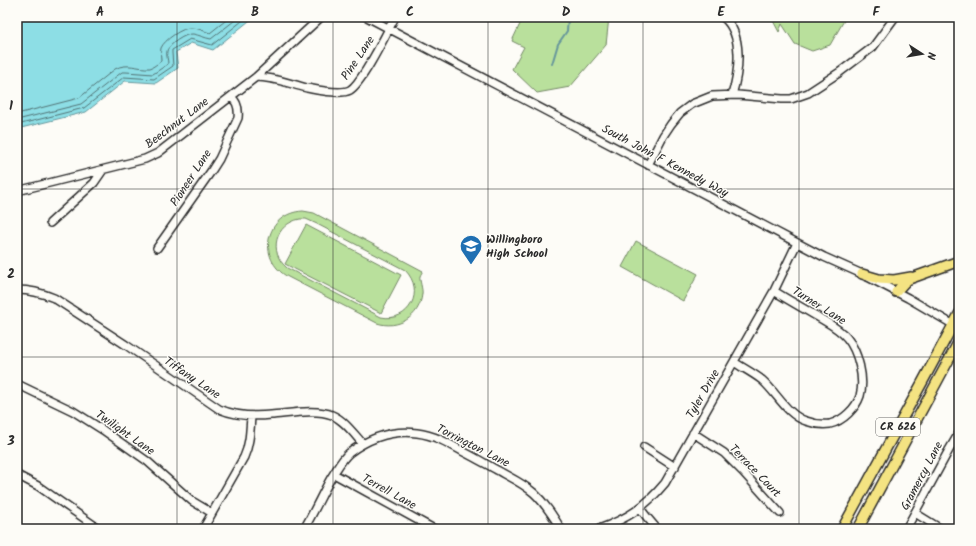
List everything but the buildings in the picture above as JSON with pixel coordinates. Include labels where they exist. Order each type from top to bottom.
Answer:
[{"type":"main road","points":[[862,274],[880,279],[894,280],[916,276],[959,261]]},
{"type":"main road","points":[[896,292],[904,283],[916,276]]},
{"type":"main road","name":"CR 626","points":[[842,529],[923,381],[956,326],[959,314]]},
{"type":"main road","name":"CR 626","points":[[858,529],[959,341]]},
{"type":"street","name":"Beechnut Lane","points":[[17,191],[145,159],[158,153],[256,77],[321,17]]},
{"type":"street","name":"South John F Kennedy Way","points":[[367,17],[797,243],[916,302],[956,326]]},
{"type":"street","name":"Pine Lane","points":[[256,77],[268,77],[306,87],[329,91],[343,92],[349,90],[354,86],[366,70],[395,17]]},
{"type":"street","points":[[723,17],[733,32],[737,46],[736,84],[732,95]]},
{"type":"street","points":[[648,165],[663,136],[680,113],[692,104],[712,96],[732,95],[791,99],[808,93],[840,72],[873,47],[895,17]]},
{"type":"street","name":"Pioneer Lane","points":[[157,248],[219,159],[238,118],[237,103],[235,99],[230,97]]},
{"type":"street","points":[[50,223],[94,183],[103,170]]},
{"type":"street","name":"Tyler Drive","points":[[599,529],[625,518],[640,508],[658,492],[665,483],[774,291],[797,243]]},
{"type":"street","name":"Tiffany Lane","points":[[17,290],[34,291],[54,298],[219,409],[228,413],[250,416],[300,412],[322,412],[339,419],[363,444]]},
{"type":"street","name":"Turner Lane","points":[[734,362],[762,381],[792,412],[805,421],[819,424],[830,424],[838,421],[851,411],[860,397],[862,380],[859,363],[848,338],[834,326],[774,291]]},
{"type":"street","name":"Twilight Lane","points":[[17,384],[73,411],[103,430],[150,464],[192,501],[212,513]]},
{"type":"street","points":[[203,529],[247,450],[250,437],[250,416]]},
{"type":"street","name":"Torrington Lane","points":[[304,529],[324,490],[346,456],[363,444],[375,438],[400,432],[418,433],[445,442],[532,491],[549,509],[561,529]]},
{"type":"street","name":"Terrace Court","points":[[693,433],[724,453],[780,513]]},
{"type":"street","name":"Gramercy Lane","points":[[906,529],[959,433]]},
{"type":"street","points":[[644,447],[675,467]]},
{"type":"street","name":"Terrell Lane","points":[[334,474],[434,529]]},
{"type":"street","points":[[17,475],[38,486],[98,528]]},
{"type":"street","points":[[640,508],[657,529]]},
{"type":"street","points":[[915,513],[941,529]]},
{"type":"green space","points":[[510,17],[609,17],[606,45],[570,87],[537,93],[512,69],[524,47],[512,41],[520,24]]},
{"type":"green space","points":[[771,17],[846,17],[830,45],[812,51],[795,44],[782,24],[779,32]]},
{"type":"green space","points":[[303,211],[314,213],[423,271],[420,276],[422,292],[417,309],[407,320],[393,325],[385,325],[377,323],[288,277],[278,269],[272,259],[269,249],[269,238],[273,228],[280,220],[290,214]],"holes":[[[306,219],[405,270],[411,278],[414,287],[414,296],[411,304],[406,310],[400,315],[391,318],[381,317],[287,268],[281,262],[278,254],[276,247],[277,239],[280,232],[291,222]]]},
{"type":"green space","points":[[306,225],[401,275],[381,313],[285,264]]},
{"type":"green space","points":[[636,241],[698,274],[683,301],[622,267]]},
{"type":"water","points":[[17,17],[254,17],[213,50],[191,43],[176,52],[178,68],[156,83],[125,81],[86,112],[17,129]]},
{"type":"waterway","points":[[552,64],[558,44],[567,31],[568,17]]},
{"type":"place","name":"Willingboro High School","points":[[471,266]]}]
